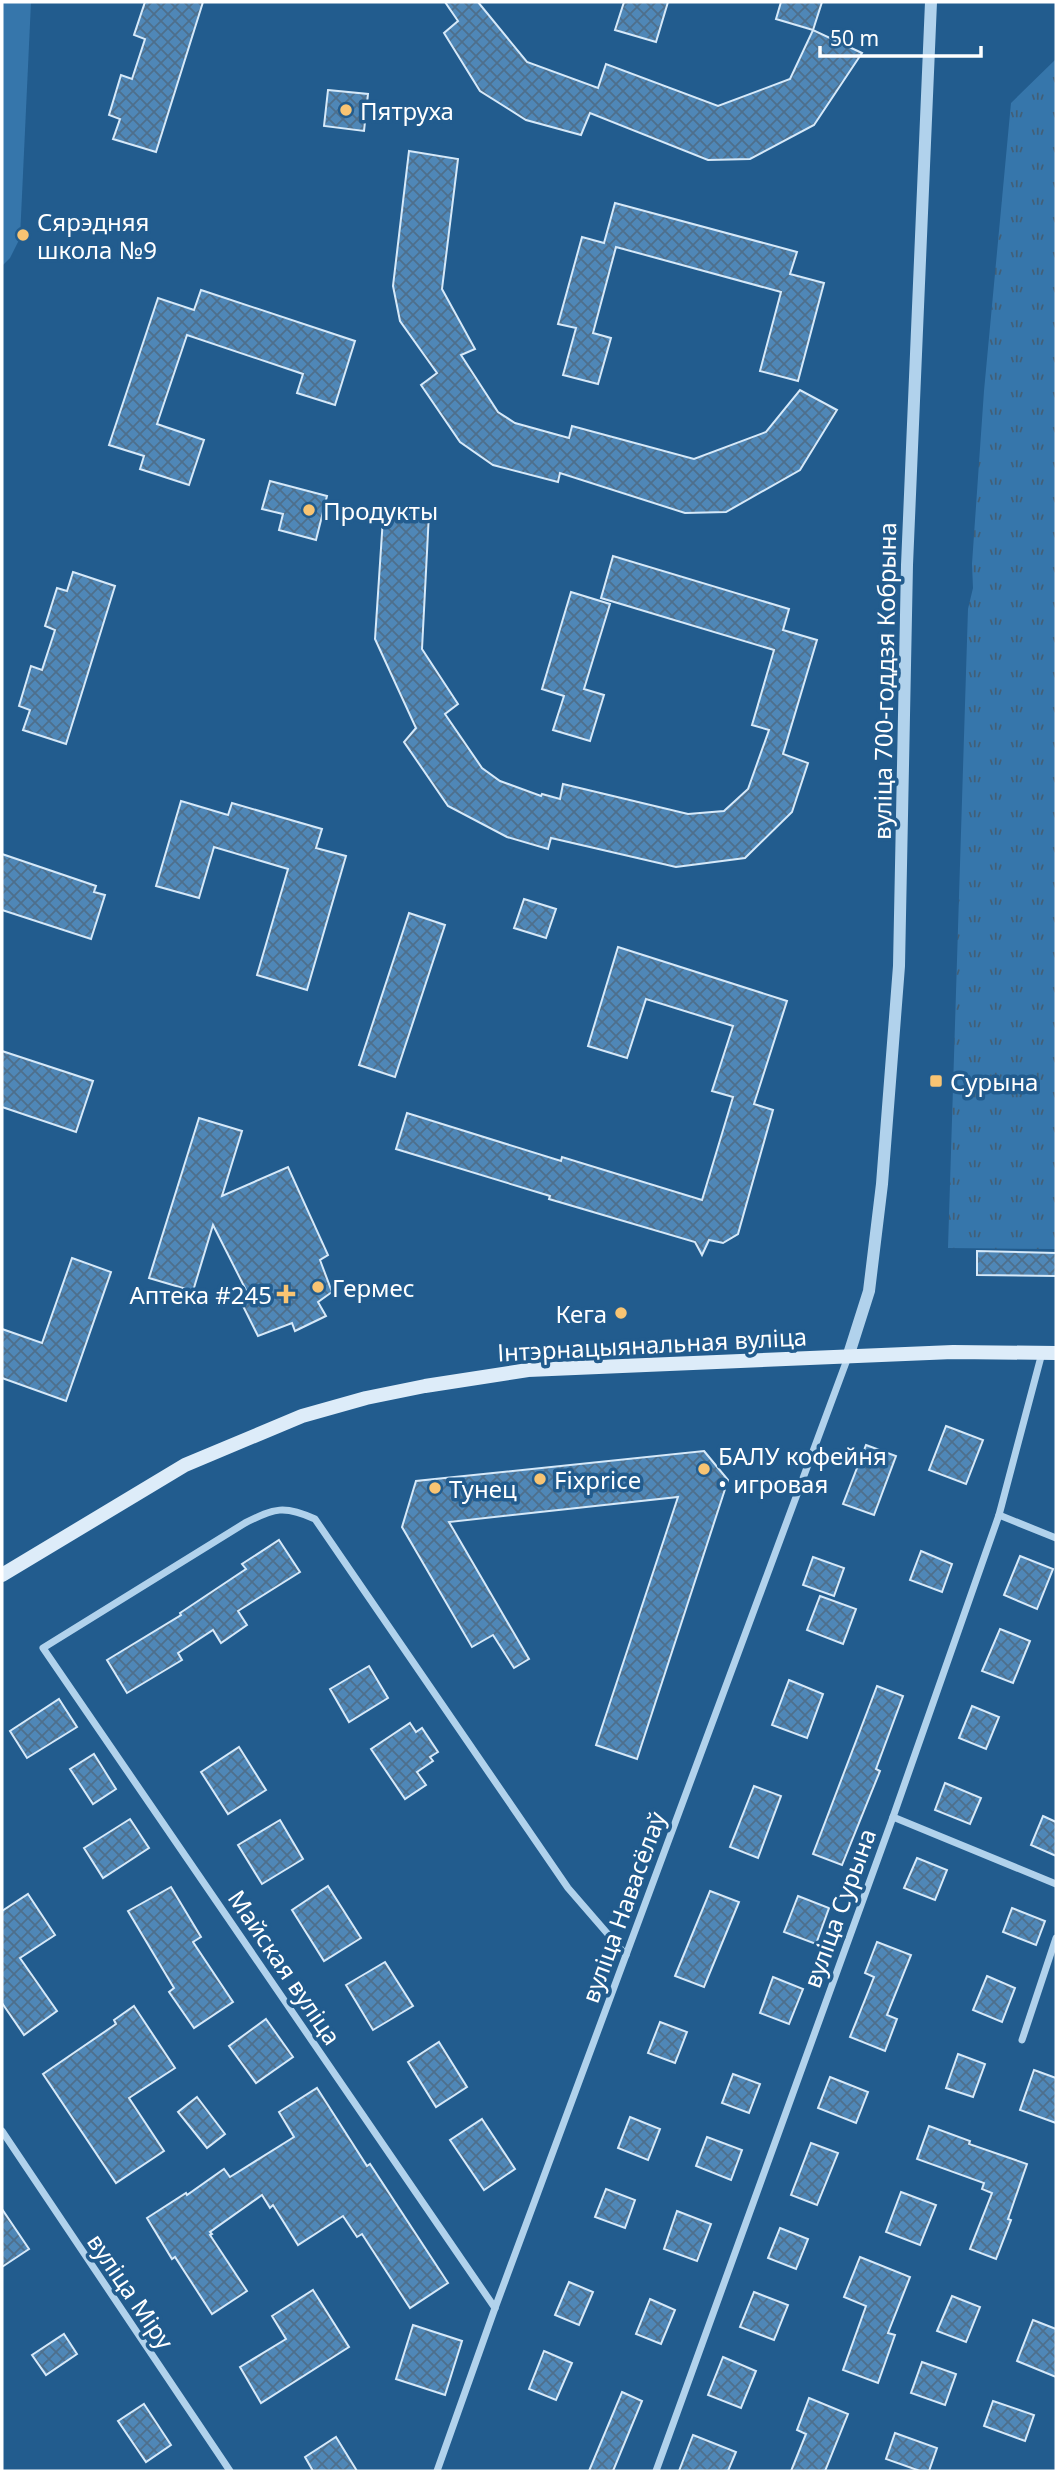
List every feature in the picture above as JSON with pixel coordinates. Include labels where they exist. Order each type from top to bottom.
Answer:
[{"type":"main road","name":"Інтэрнацыянальная вуліца","points":[[2,1575],[185,1465],[302,1416],[366,1398],[528,1370],[953,1352],[1049,1353]]},
{"type":"street","name":"вуліца 700-годдзя Кобрына","points":[[848,1357],[869,1291],[882,1184],[900,965],[907,565],[931,2]]},
{"type":"street","name":"вуліца Сурына","points":[[656,2471],[893,1817],[999,1515],[1049,1353]]},
{"type":"street","name":"вуліца Навасёлаў","points":[[436,2471],[848,1357]]},
{"type":"street","name":"Майская вуліца","points":[[495,2308],[43,1648],[245,1523],[271,1510],[296,1510],[315,1519],[568,1888],[626,1955]]},
{"type":"street","points":[[999,1515],[1056,1538]]},
{"type":"street","points":[[893,1817],[1056,1884]]},
{"type":"street","points":[[1022,2040],[1056,1938]]},
{"type":"street","name":"вуліца Міру","points":[[2,2131],[230,2471]]},
{"type":"green space","points":[[2,2],[31,2],[20,238],[10,258],[2,266]]},
{"type":"green space","points":[[1056,59],[1056,1249],[948,1248],[968,609],[973,588],[972,564],[984,391],[1011,103]]},
{"type":"building","points":[[145,2],[203,2],[156,152],[113,139],[120,119],[109,115],[121,75],[132,79],[145,39],[134,35]]},
{"type":"building","points":[[445,2],[478,2],[527,62],[598,88],[606,64],[718,106],[790,79],[813,30],[862,53],[814,125],[750,159],[708,160],[590,113],[581,135],[526,120],[480,91],[444,33],[458,21]]},
{"type":"building","points":[[624,2],[668,2],[656,42],[615,30]]},
{"type":"building","points":[[781,2],[822,2],[813,30],[776,19]]},
{"type":"building","name":"Пятруха","points":[[328,90],[368,94],[364,131],[324,126]]},
{"type":"building","points":[[409,151],[458,159],[442,289],[475,349],[461,355],[498,412],[515,423],[569,438],[572,426],[694,459],[766,432],[800,390],[837,410],[800,470],[726,512],[685,513],[560,473],[558,482],[493,465],[460,442],[421,385],[437,373],[400,321],[393,286]]},
{"type":"building","points":[[615,203],[797,252],[790,274],[824,283],[798,381],[760,371],[781,292],[616,247],[593,333],[611,338],[598,384],[563,375],[576,328],[558,324],[582,237],[604,243]]},
{"type":"building","points":[[201,290],[355,341],[335,405],[297,393],[303,374],[187,335],[157,424],[204,440],[189,485],[140,469],[144,456],[109,445],[158,298],[194,310]]},
{"type":"building","points":[[270,481],[327,496],[316,540],[279,530],[283,514],[262,509]]},
{"type":"building","points":[[429,513],[422,649],[458,704],[445,714],[482,768],[500,781],[541,796],[542,794],[560,799],[563,784],[688,814],[724,811],[748,789],[769,730],[752,725],[774,650],[601,598],[613,556],[789,609],[783,630],[817,640],[783,754],[808,763],[792,812],[745,858],[676,867],[551,838],[548,849],[507,837],[448,806],[404,742],[416,728],[375,639],[383,518]]},
{"type":"building","points":[[73,572],[115,586],[66,744],[23,730],[30,710],[19,706],[31,666],[42,670],[55,630],[45,626],[57,588],[67,591]]},
{"type":"building","points":[[571,592],[610,604],[584,689],[604,695],[590,741],[553,730],[564,696],[542,689]]},
{"type":"building","points":[[181,801],[228,815],[232,803],[322,829],[316,848],[346,856],[307,990],[257,975],[288,869],[214,847],[199,898],[156,886]]},
{"type":"building","points":[[2,854],[96,886],[94,892],[105,895],[91,939],[2,910]]},
{"type":"building","points":[[524,899],[556,909],[546,938],[514,928]]},
{"type":"building","points":[[409,913],[445,925],[395,1077],[359,1065]]},
{"type":"building","points":[[618,947],[787,1001],[754,1104],[773,1110],[738,1234],[723,1243],[709,1240],[702,1255],[695,1242],[549,1199],[550,1196],[396,1149],[407,1113],[561,1161],[562,1157],[702,1200],[733,1097],[712,1091],[733,1026],[646,999],[627,1058],[588,1046]]},
{"type":"building","points":[[2,1051],[93,1081],[76,1132],[2,1107]]},
{"type":"building","points":[[199,1118],[242,1131],[222,1196],[288,1167],[328,1255],[320,1260],[332,1292],[318,1302],[326,1316],[295,1331],[292,1323],[258,1336],[243,1306],[248,1294],[213,1225],[193,1291],[149,1278]]},
{"type":"building","points":[[977,1251],[1056,1253],[1056,1276],[977,1275]]},
{"type":"building","points":[[72,1258],[111,1272],[66,1401],[2,1378],[2,1329],[42,1343]]},
{"type":"building","points":[[946,1426],[983,1440],[966,1484],[929,1470]]},
{"type":"building","points":[[866,1445],[896,1456],[874,1515],[843,1504]]},
{"type":"building","points":[[704,1451],[728,1480],[637,1759],[596,1745],[678,1497],[449,1522],[529,1659],[514,1668],[493,1635],[472,1647],[402,1527],[416,1481]]},
{"type":"building","points":[[279,1540],[300,1572],[238,1611],[247,1625],[221,1643],[213,1630],[178,1653],[182,1660],[127,1693],[107,1660],[181,1615],[180,1613],[246,1569],[242,1564]]},
{"type":"building","points":[[921,1551],[952,1564],[942,1592],[910,1580]]},
{"type":"building","points":[[1020,1556],[1053,1569],[1037,1609],[1004,1595]]},
{"type":"building","points":[[813,1557],[844,1568],[834,1596],[803,1585]]},
{"type":"building","points":[[820,1596],[856,1609],[843,1644],[807,1630]]},
{"type":"building","points":[[1000,1629],[1030,1641],[1013,1683],[982,1671]]},
{"type":"building","points":[[369,1666],[388,1698],[349,1722],[330,1689]]},
{"type":"building","points":[[789,1680],[823,1694],[807,1738],[772,1725]]},
{"type":"building","points":[[877,1686],[903,1696],[876,1769],[880,1771],[842,1865],[813,1854]]},
{"type":"building","points":[[59,1699],[77,1727],[27,1758],[10,1731]]},
{"type":"building","points":[[972,1706],[999,1717],[986,1749],[959,1738]]},
{"type":"building","points":[[410,1723],[416,1732],[422,1728],[438,1752],[430,1757],[433,1761],[417,1772],[426,1785],[405,1799],[371,1749]]},
{"type":"building","points":[[239,1747],[266,1790],[228,1814],[201,1772]]},
{"type":"building","points":[[94,1754],[116,1789],[93,1804],[70,1769]]},
{"type":"building","points":[[945,1783],[981,1798],[970,1824],[935,1810]]},
{"type":"building","points":[[754,1786],[781,1796],[758,1858],[730,1847]]},
{"type":"building","points":[[1043,1816],[1056,1822],[1056,1856],[1031,1845]]},
{"type":"building","points":[[130,1819],[149,1848],[103,1878],[84,1848]]},
{"type":"building","points":[[280,1820],[303,1859],[262,1884],[238,1845]]},
{"type":"building","points":[[917,1858],[947,1870],[935,1900],[904,1888]]},
{"type":"building","points":[[328,1886],[361,1938],[324,1961],[292,1910]]},
{"type":"building","points":[[171,1887],[201,1937],[193,1942],[233,2002],[194,2028],[169,1992],[174,1988],[128,1911]]},
{"type":"building","points":[[710,1891],[739,1902],[704,1987],[675,1976]]},
{"type":"building","points":[[28,1894],[55,1935],[20,1958],[57,2011],[24,2035],[2,2003],[2,1911]]},
{"type":"building","points":[[798,1896],[829,1908],[816,1944],[784,1932]]},
{"type":"building","points":[[1012,1908],[1045,1921],[1036,1945],[1003,1932]]},
{"type":"building","points":[[877,1942],[911,1955],[887,2015],[897,2019],[885,2051],[850,2037],[874,1977],[865,1973]]},
{"type":"building","points":[[385,1962],[413,2006],[373,2030],[346,1985]]},
{"type":"building","points":[[987,1976],[1015,1988],[1002,2022],[973,2010]]},
{"type":"building","points":[[773,1977],[803,1989],[789,2024],[760,2013]]},
{"type":"building","points":[[134,2006],[175,2068],[129,2098],[164,2151],[116,2183],[43,2074],[116,2024],[114,2020]]},
{"type":"building","points":[[266,2019],[293,2057],[256,2083],[229,2046]]},
{"type":"building","points":[[660,2022],[687,2032],[675,2063],[648,2053]]},
{"type":"building","points":[[439,2042],[467,2087],[436,2107],[408,2062]]},
{"type":"building","points":[[958,2054],[985,2064],[973,2097],[946,2088]]},
{"type":"building","points":[[1034,2070],[1056,2078],[1056,2123],[1020,2110]]},
{"type":"building","points":[[733,2074],[760,2084],[749,2113],[722,2103]]},
{"type":"building","points":[[830,2077],[868,2092],[856,2123],[818,2108]]},
{"type":"building","points":[[317,2088],[448,2283],[410,2308],[362,2234],[357,2237],[343,2216],[298,2245],[273,2205],[270,2208],[262,2195],[210,2232],[247,2291],[212,2314],[175,2257],[172,2259],[147,2218],[224,2169],[230,2177],[294,2137],[279,2112]]},
{"type":"building","points":[[197,2097],[225,2134],[207,2148],[178,2112]]},
{"type":"building","points":[[630,2117],[660,2129],[648,2160],[618,2148]]},
{"type":"building","points":[[482,2119],[515,2169],[484,2190],[450,2140]]},
{"type":"building","points":[[929,2126],[970,2141],[969,2144],[1027,2164],[1008,2219],[1011,2220],[996,2259],[970,2249],[992,2193],[982,2189],[984,2183],[917,2159]]},
{"type":"building","points":[[707,2137],[742,2150],[731,2180],[696,2166]]},
{"type":"building","points":[[811,2143],[838,2153],[817,2205],[791,2195]]},
{"type":"building","points":[[606,2189],[635,2200],[625,2228],[595,2217]]},
{"type":"building","points":[[901,2192],[936,2205],[920,2245],[886,2232]]},
{"type":"building","points":[[2,2209],[29,2249],[2,2267]]},
{"type":"building","points":[[677,2211],[711,2224],[697,2261],[664,2249]]},
{"type":"building","points":[[780,2228],[808,2239],[796,2269],[768,2258]]},
{"type":"building","points":[[860,2257],[910,2277],[888,2333],[895,2335],[878,2383],[843,2370],[866,2306],[844,2297]]},
{"type":"building","points":[[569,2282],[593,2292],[579,2325],[555,2315]]},
{"type":"building","points":[[313,2290],[349,2347],[261,2403],[240,2367],[286,2339],[272,2316]]},
{"type":"building","points":[[754,2292],[788,2305],[774,2340],[740,2327]]},
{"type":"building","points":[[952,2296],[980,2307],[966,2342],[937,2331]]},
{"type":"building","points":[[650,2299],[675,2310],[661,2344],[636,2334]]},
{"type":"building","points":[[1033,2320],[1056,2329],[1056,2377],[1017,2361]]},
{"type":"building","points":[[413,2325],[462,2341],[445,2395],[396,2379]]},
{"type":"building","points":[[64,2334],[77,2354],[46,2375],[32,2355]]},
{"type":"building","points":[[544,2351],[572,2363],[556,2400],[529,2389]]},
{"type":"building","points":[[723,2357],[756,2371],[741,2408],[708,2395]]},
{"type":"building","points":[[922,2362],[956,2374],[945,2405],[911,2393]]},
{"type":"building","points":[[622,2392],[642,2401],[613,2471],[589,2471]]},
{"type":"building","points":[[809,2398],[848,2414],[825,2471],[791,2471],[806,2434],[797,2430]]},
{"type":"building","points":[[993,2401],[1034,2415],[1025,2441],[984,2426]]},
{"type":"building","points":[[144,2404],[171,2445],[146,2462],[118,2421]]},
{"type":"building","points":[[895,2433],[937,2448],[929,2471],[920,2471],[886,2459]]},
{"type":"building","points":[[693,2435],[736,2452],[728,2471],[679,2471]]},
{"type":"building","points":[[336,2437],[357,2471],[313,2471],[305,2457]]},
{"type":"place","name":"Пятруха","points":[[346,110]]},
{"type":"place","name":"Сярэдняя школа №9","points":[[23,235]]},
{"type":"place","name":"Продукты","points":[[309,510]]},
{"type":"place","name":"Сурына","points":[[936,1081]]},
{"type":"place","name":"Гермес","points":[[318,1287]]},
{"type":"place","name":"Аптека #245","points":[[286,1294]]},
{"type":"place","name":"Кега","points":[[621,1313]]},
{"type":"place","name":"БАЛУ кофейня • игровая","points":[[704,1469]]},
{"type":"place","name":"Fixprice","points":[[540,1479]]},
{"type":"place","name":"Тунец","points":[[435,1488]]}]
